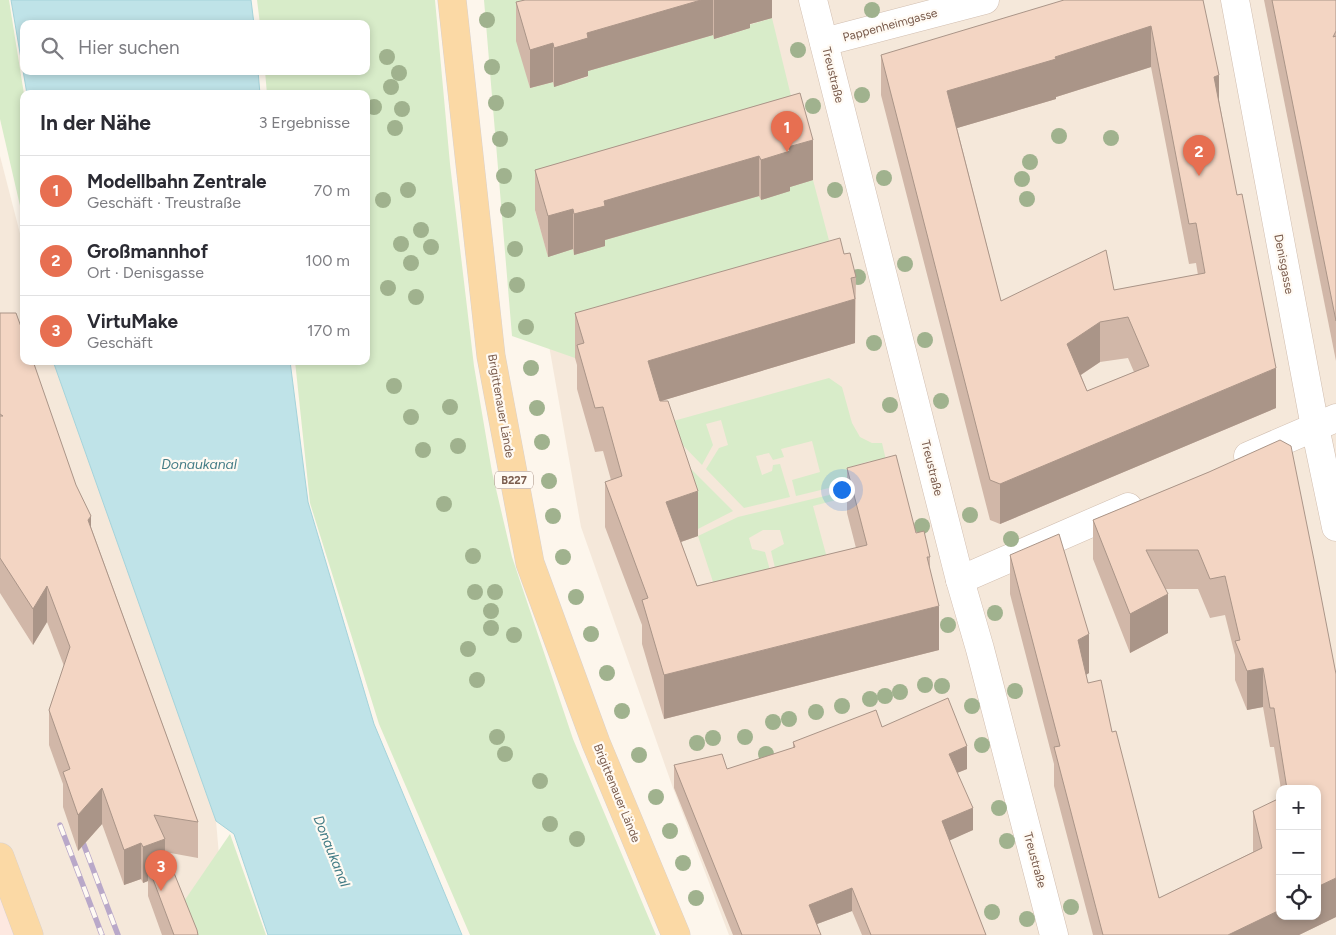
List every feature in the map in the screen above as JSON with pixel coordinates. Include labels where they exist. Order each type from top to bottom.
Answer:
[{"type":"main road","name":"Brigittenauer Lände","points":[[452,0],[491,356],[530,563],[596,743],[676,935]]},
{"type":"main road","points":[[0,857],[29,935]]},
{"type":"street","name":"Treustraße","points":[[813,0],[960,580],[1054,935]]},
{"type":"street","name":"Pappenheimgasse","points":[[824,42],[985,0]]},
{"type":"street","name":"Denisgasse","points":[[1235,0],[1325,422],[1336,528]]},
{"type":"street","points":[[1224,466],[1325,422]]},
{"type":"street","points":[[960,580],[1151,498]]},
{"type":"shaded area","points":[[505,0],[1336,0],[1336,935],[729,935],[673,788],[581,527],[547,334]]},
{"type":"shaded area","points":[[0,156],[20,234],[20,365],[54,365],[216,821],[226,935],[31,935],[0,849]]},
{"type":"shaded area","points":[[0,849],[31,935],[0,935]]},
{"type":"green space","points":[[0,0],[9,0],[23,90],[20,90],[20,206],[0,119]]},
{"type":"green space","points":[[257,0],[435,0],[450,164],[474,366],[492,472],[512,557],[573,739],[656,935],[470,935],[379,724],[310,503],[295,365],[370,365],[370,90],[267,90],[265,75],[370,75],[370,20],[260,20]]},
{"type":"green space","points":[[484,0],[659,0],[517,41],[530,88],[553,82],[555,86],[588,77],[587,71],[713,35],[715,39],[750,28],[749,25],[772,18],[800,133],[535,211],[548,256],[759,196],[761,200],[788,187],[813,180],[840,282],[575,358],[512,336]]},
{"type":"green space","points":[[829,378],[842,387],[852,423],[860,437],[872,443],[882,443],[889,473],[874,477],[870,461],[850,467],[854,478],[866,479],[796,496],[792,480],[820,472],[812,441],[781,449],[784,457],[773,460],[769,453],[756,456],[762,475],[772,471],[773,465],[780,464],[790,497],[744,508],[706,469],[719,448],[728,445],[721,420],[706,424],[713,445],[702,465],[669,431],[666,423]]},
{"type":"green space","points":[[668,446],[733,511],[696,530]]},
{"type":"green space","points":[[891,480],[852,496],[813,506],[827,558],[776,572],[771,551],[784,544],[780,530],[763,530],[749,538],[752,549],[765,552],[771,574],[715,588],[698,536],[738,517]]},
{"type":"green space","points":[[230,834],[266,935],[190,935],[180,907]]},
{"type":"water","points":[[11,0],[251,0],[254,20],[20,20],[20,53]]},
{"type":"water","points":[[24,75],[258,75],[260,90],[26,90]]},
{"type":"water","name":"Donaukanal","points":[[54,365],[291,365],[308,502],[374,724],[462,935],[268,935],[234,834],[216,821]]},
{"type":"building","points":[[525,0],[701,0],[587,33],[588,38],[554,48],[553,43],[530,50],[516,2]]},
{"type":"building","points":[[1064,0],[1203,0],[1219,75],[1214,77],[1237,195],[1242,194],[1276,368],[1000,484],[990,480],[881,55]],"holes":[[[1151,26],[1189,224],[1196,223],[1205,273],[1114,290],[1106,250],[1001,301],[947,91],[1056,59],[1055,57]],[[1128,317],[1149,366],[1087,391],[1067,344],[1100,322]]]},
{"type":"building","points":[[1272,0],[1336,0],[1336,31],[1333,37],[1336,36],[1336,321]]},
{"type":"building","points":[[800,93],[813,140],[788,147],[790,151],[761,160],[759,156],[604,201],[605,206],[574,214],[573,209],[548,216],[535,170]]},
{"type":"building","points":[[840,238],[844,254],[850,253],[856,277],[851,278],[855,299],[648,361],[660,401],[668,401],[698,491],[666,502],[697,586],[867,545],[847,468],[896,455],[916,533],[924,531],[930,557],[927,557],[939,606],[664,675],[642,600],[648,598],[605,482],[622,476],[603,407],[595,408],[577,345],[584,343],[575,313]]},
{"type":"building","points":[[0,313],[16,313],[20,324],[20,365],[34,365],[76,485],[91,516],[88,520],[198,822],[154,815],[165,839],[143,847],[141,843],[124,850],[102,788],[78,815],[63,772],[70,769],[49,710],[70,647],[47,586],[33,609],[0,558],[0,416],[3,416],[0,414]]},
{"type":"building","points":[[1280,440],[1291,446],[1336,674],[1336,878],[1321,885],[1321,785],[1286,785],[1274,708],[1270,708],[1263,668],[1247,671],[1235,641],[1240,640],[1225,576],[1210,579],[1198,550],[1146,550],[1168,594],[1130,614],[1093,520]]},
{"type":"building","points":[[1059,534],[1089,634],[1078,640],[1088,683],[1101,680],[1112,732],[1116,731],[1159,898],[1262,848],[1253,811],[1276,800],[1276,912],[1228,935],[1103,935],[1054,747],[1060,746],[1010,555]]},
{"type":"building","points":[[948,698],[967,746],[949,754],[973,808],[942,821],[986,935],[871,935],[852,888],[809,905],[821,935],[742,935],[674,765],[722,754],[727,769],[795,747],[793,742],[876,710],[882,727]]},
{"type":"building","points":[[168,858],[198,935],[174,935],[148,866]]},
{"type":"railway","points":[[60,825],[102,935]]},
{"type":"railway","points":[[79,832],[118,935]]},
{"type":"place","name":"Modellbahn Zentrale","points":[[787,152]]},
{"type":"place","name":"Großmannhof","points":[[1199,176]]},
{"type":"place","name":"VirtuMake","points":[[161,891]]}]
